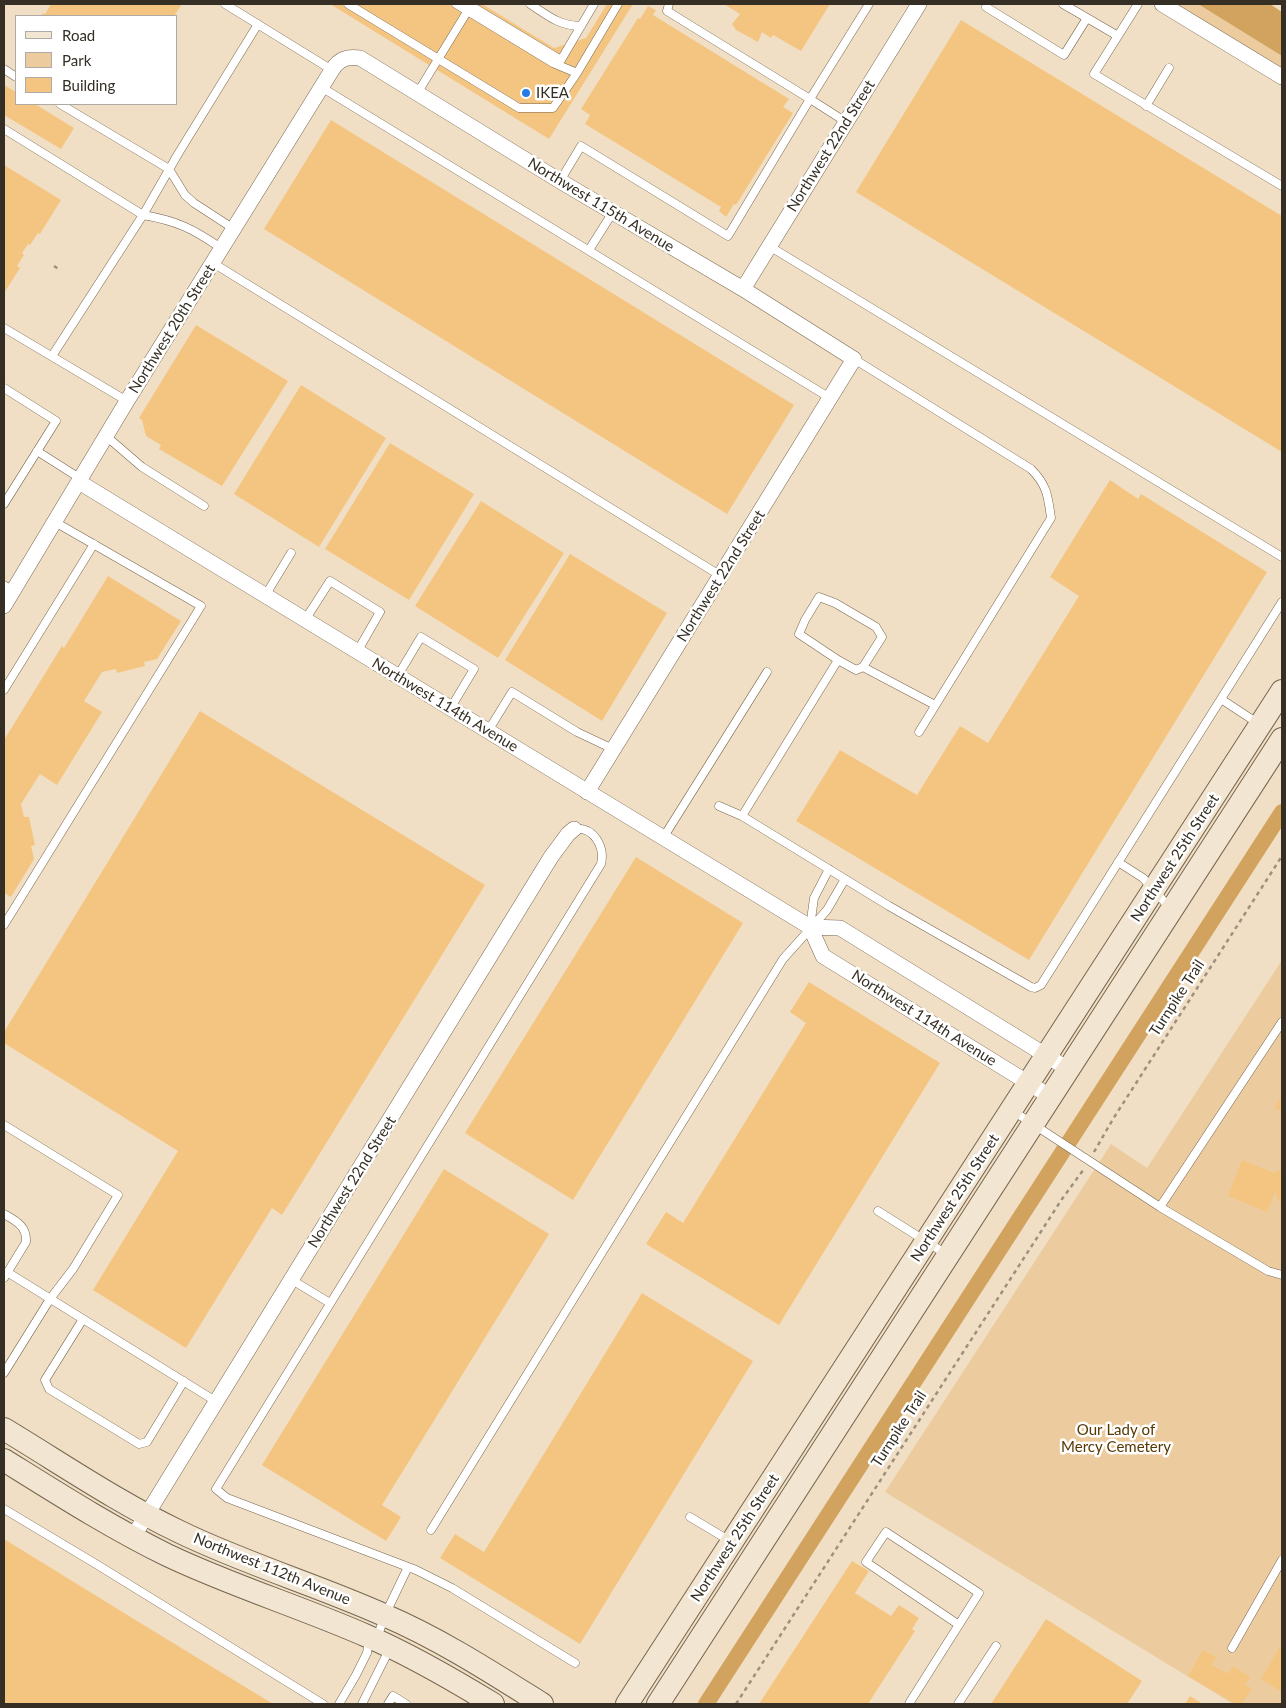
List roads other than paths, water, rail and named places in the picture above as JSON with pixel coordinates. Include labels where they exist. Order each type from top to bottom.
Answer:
[{"type":"main road","name":"Northwest 25th Street","points":[[627,1704],[1282,691]]},
{"type":"main road","name":"Northwest 25th Street","points":[[658,1704],[948,1256],[1042,1131],[1051,1097],[1068,1069],[1282,739]]},
{"type":"main road","name":"Northwest 112th Avenue","points":[[4,1429],[147,1515],[180,1532],[230,1554],[385,1615],[457,1652],[542,1704]]},
{"type":"main road","name":"Northwest 112th Avenue","points":[[4,1460],[133,1537],[201,1570],[378,1641],[421,1662],[493,1704]]},
{"type":"street","name":"Northwest 22nd Street","points":[[743,289],[919,4]]},
{"type":"street","points":[[1162,4],[1282,77]]},
{"type":"street","name":"Northwest 115th Avenue","points":[[346,58],[353,57],[365,60],[560,180],[743,289],[854,359]]},
{"type":"street","name":"Northwest 20th Street","points":[[4,606],[8,588],[55,522],[321,86],[336,64],[346,58]]},
{"type":"street","name":"Northwest 22nd Street","points":[[587,792],[854,359]]},
{"type":"street","name":"Northwest 114th Avenue","points":[[80,481],[397,677],[810,927],[840,928],[1068,1069]]},
{"type":"street","name":"Northwest 22nd Street","points":[[133,1537],[551,857],[574,829]]},
{"type":"street","name":"Northwest 114th Avenue","points":[[810,927],[823,956],[1051,1097]]},
{"type":"lane","points":[[225,4],[332,70]]},
{"type":"lane","points":[[348,4],[519,108],[553,108],[618,4]]},
{"type":"lane","points":[[456,4],[553,63],[577,72]]},
{"type":"lane","points":[[418,92],[470,4],[561,60],[594,4]]},
{"type":"lane","points":[[530,4],[568,26],[581,26]]},
{"type":"lane","points":[[669,4],[667,11],[846,122]]},
{"type":"lane","points":[[560,180],[581,146],[728,236],[869,4]]},
{"type":"lane","points":[[1063,4],[1118,36]]},
{"type":"lane","points":[[1138,4],[1094,74],[1282,186]]},
{"type":"lane","points":[[984,5],[1064,55],[1087,18]]},
{"type":"lane","points":[[52,356],[144,216],[169,169],[258,24]]},
{"type":"lane","points":[[1146,106],[1169,68]]},
{"type":"lane","points":[[4,69],[15,76]]},
{"type":"lane","points":[[321,86],[830,398]]},
{"type":"lane","points":[[62,105],[169,169],[189,199],[234,229]]},
{"type":"lane","points":[[4,129],[144,216],[162,218],[182,224],[222,248]]},
{"type":"lane","points":[[589,250],[613,212]]},
{"type":"lane","points":[[769,246],[1282,557]]},
{"type":"lane","points":[[212,263],[721,576]]},
{"type":"lane","points":[[4,328],[128,401]]},
{"type":"lane","points":[[854,359],[1031,469],[1040,478],[1048,494],[1051,518],[919,732]]},
{"type":"lane","points":[[4,388],[56,421],[4,504]]},
{"type":"lane","points":[[106,436],[142,467],[204,506]]},
{"type":"lane","points":[[37,451],[80,481]]},
{"type":"lane","points":[[4,924],[201,606],[55,522]]},
{"type":"lane","points":[[4,690],[94,544]]},
{"type":"lane","points":[[266,596],[291,553]]},
{"type":"lane","points":[[305,620],[330,581],[380,612],[357,652]]},
{"type":"lane","points":[[819,597],[834,603],[876,627],[882,636],[863,667],[856,670],[799,634],[819,597]]},
{"type":"lane","points":[[719,806],[742,816],[897,911],[1031,987],[1036,988],[1040,985],[1282,602]]},
{"type":"lane","points":[[397,677],[421,637],[428,641],[474,669],[450,709]]},
{"type":"lane","points":[[742,816],[838,660]]},
{"type":"lane","points":[[863,667],[935,705]]},
{"type":"lane","points":[[663,838],[767,672]]},
{"type":"lane","points":[[488,731],[512,692],[577,732],[613,749]]},
{"type":"lane","points":[[1221,699],[1260,725]]},
{"type":"lane","points":[[574,829],[585,830],[595,836],[601,849],[601,864],[216,1489],[227,1498],[408,1567],[452,1588],[575,1663]]},
{"type":"lane","points":[[1118,862],[1143,878],[1172,910]]},
{"type":"lane","points":[[810,927],[814,898],[829,869]]},
{"type":"lane","points":[[431,1530],[783,959],[827,910],[845,879]]},
{"type":"lane","points":[[1160,1207],[1282,1022]]},
{"type":"lane","points":[[1011,1110],[1160,1207],[1268,1271],[1282,1275]]},
{"type":"lane","points":[[4,1125],[118,1194],[73,1269],[50,1299],[4,1373]]},
{"type":"lane","points":[[878,1212],[948,1256]]},
{"type":"lane","points":[[4,1214],[19,1223],[27,1235],[26,1242],[5,1275],[50,1299],[217,1402]]},
{"type":"lane","points":[[292,1280],[330,1303]]},
{"type":"lane","points":[[83,1319],[46,1380],[49,1390],[139,1444],[147,1442],[184,1381]]},
{"type":"lane","points":[[4,1509],[323,1704]]},
{"type":"lane","points":[[690,1517],[732,1542]]},
{"type":"lane","points":[[909,1704],[959,1625],[979,1593],[886,1532],[866,1562],[959,1625]]},
{"type":"lane","points":[[1232,1648],[1282,1560]]},
{"type":"lane","points":[[362,1704],[385,1615],[408,1567]]},
{"type":"lane","points":[[338,1704],[367,1653],[378,1641]]},
{"type":"lane","points":[[958,1704],[996,1646]]},
{"type":"lane","points":[[388,1704],[392,1696],[406,1704]]},
{"type":"waterway","points":[[706,1704],[1282,812]]},
{"type":"place","name":"IKEA","points":[[526,93]]},
{"type":"park label","name":"Our Lady of Mercy Cemetery","points":[[1116,1438]]}]
